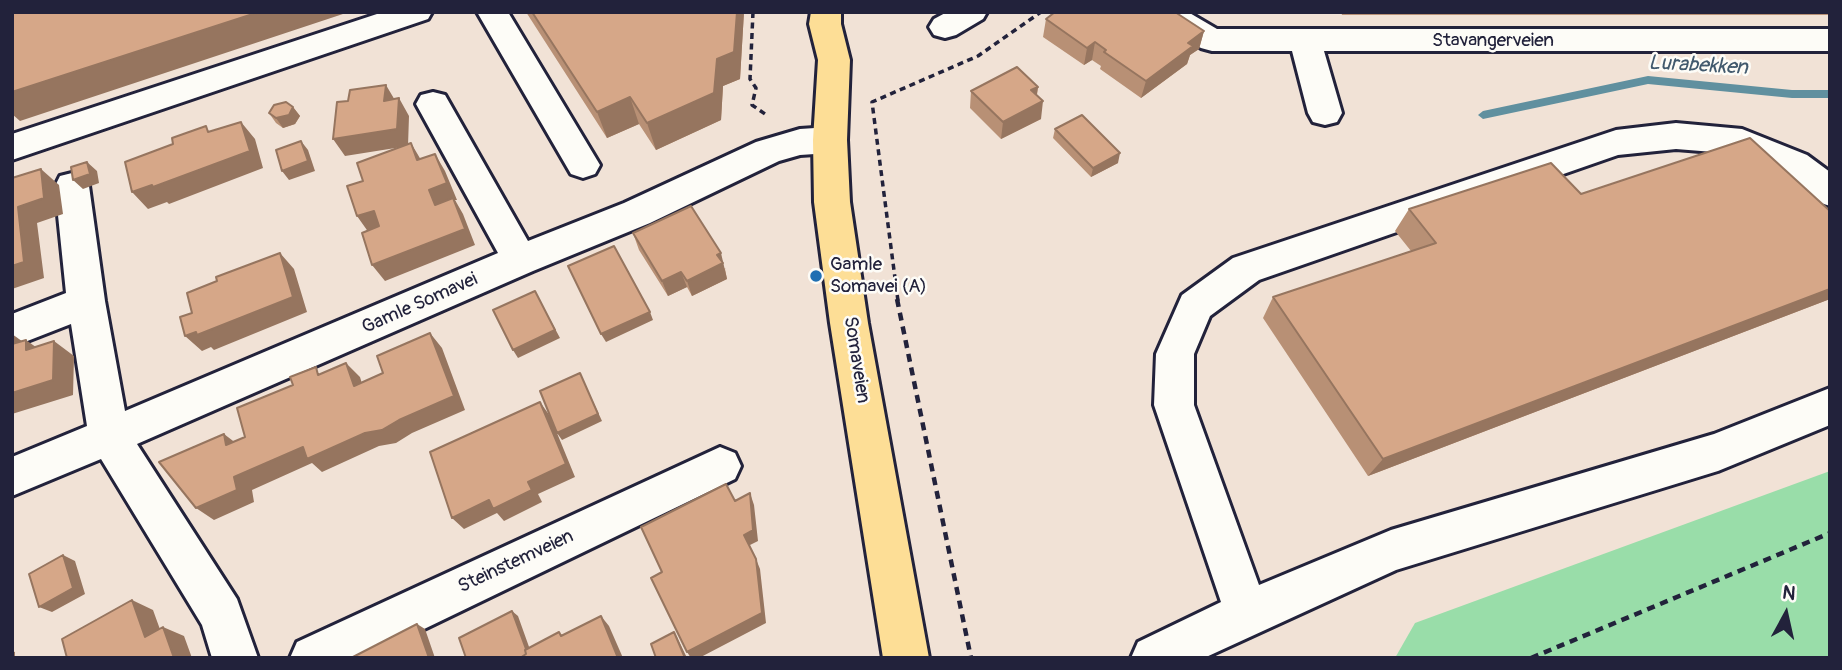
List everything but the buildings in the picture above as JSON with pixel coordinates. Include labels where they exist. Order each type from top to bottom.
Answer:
[{"type":"main road","name":"Somaveien","points":[[826,12],[825,23],[834,60]]},
{"type":"main road","name":"Somaveien","points":[[849,12],[834,60],[830,141],[832,202],[849,323],[906,658]]},
{"type":"street","points":[[12,147],[417,12]]},
{"type":"street","points":[[492,12],[583,164]]},
{"type":"street","points":[[945,27],[972,12]]},
{"type":"street","name":"Stavangerveien","points":[[1163,12],[1212,40],[1830,40]]},
{"type":"street","points":[[1314,41],[1325,113]]},
{"type":"street","points":[[433,104],[520,260]]},
{"type":"street","points":[[1247,613],[1174,405],[1175,354],[1195,306],[1246,269],[1616,143],[1676,136],[1742,142],[1795,164],[1830,192]]},
{"type":"street","name":"Gamle Somavei","points":[[12,477],[637,212],[768,151],[800,142],[830,141]]},
{"type":"street","points":[[72,186],[86,301],[109,436],[221,615],[235,658]]},
{"type":"street","points":[[12,331],[86,301]]},
{"type":"street","points":[[1154,658],[1247,613],[1391,551],[1718,452],[1830,405]]},
{"type":"street","name":"Steinstemveien","points":[[313,658],[720,466]]},
{"type":"path","points":[[754,12],[750,79],[756,88],[752,105],[771,118]]},
{"type":"path","points":[[971,658],[895,288],[872,102],[978,56],[1041,12]]},
{"type":"path","points":[[1531,658],[1830,533]]},
{"type":"green space","points":[[1830,471],[1830,658],[1395,658],[1415,623]]},
{"type":"waterway","name":"Lurabekken","points":[[1483,115],[1648,80],[1792,94],[1830,94]]},
{"type":"place","name":"Gamle Somavei (A)","points":[[816,276]]}]
